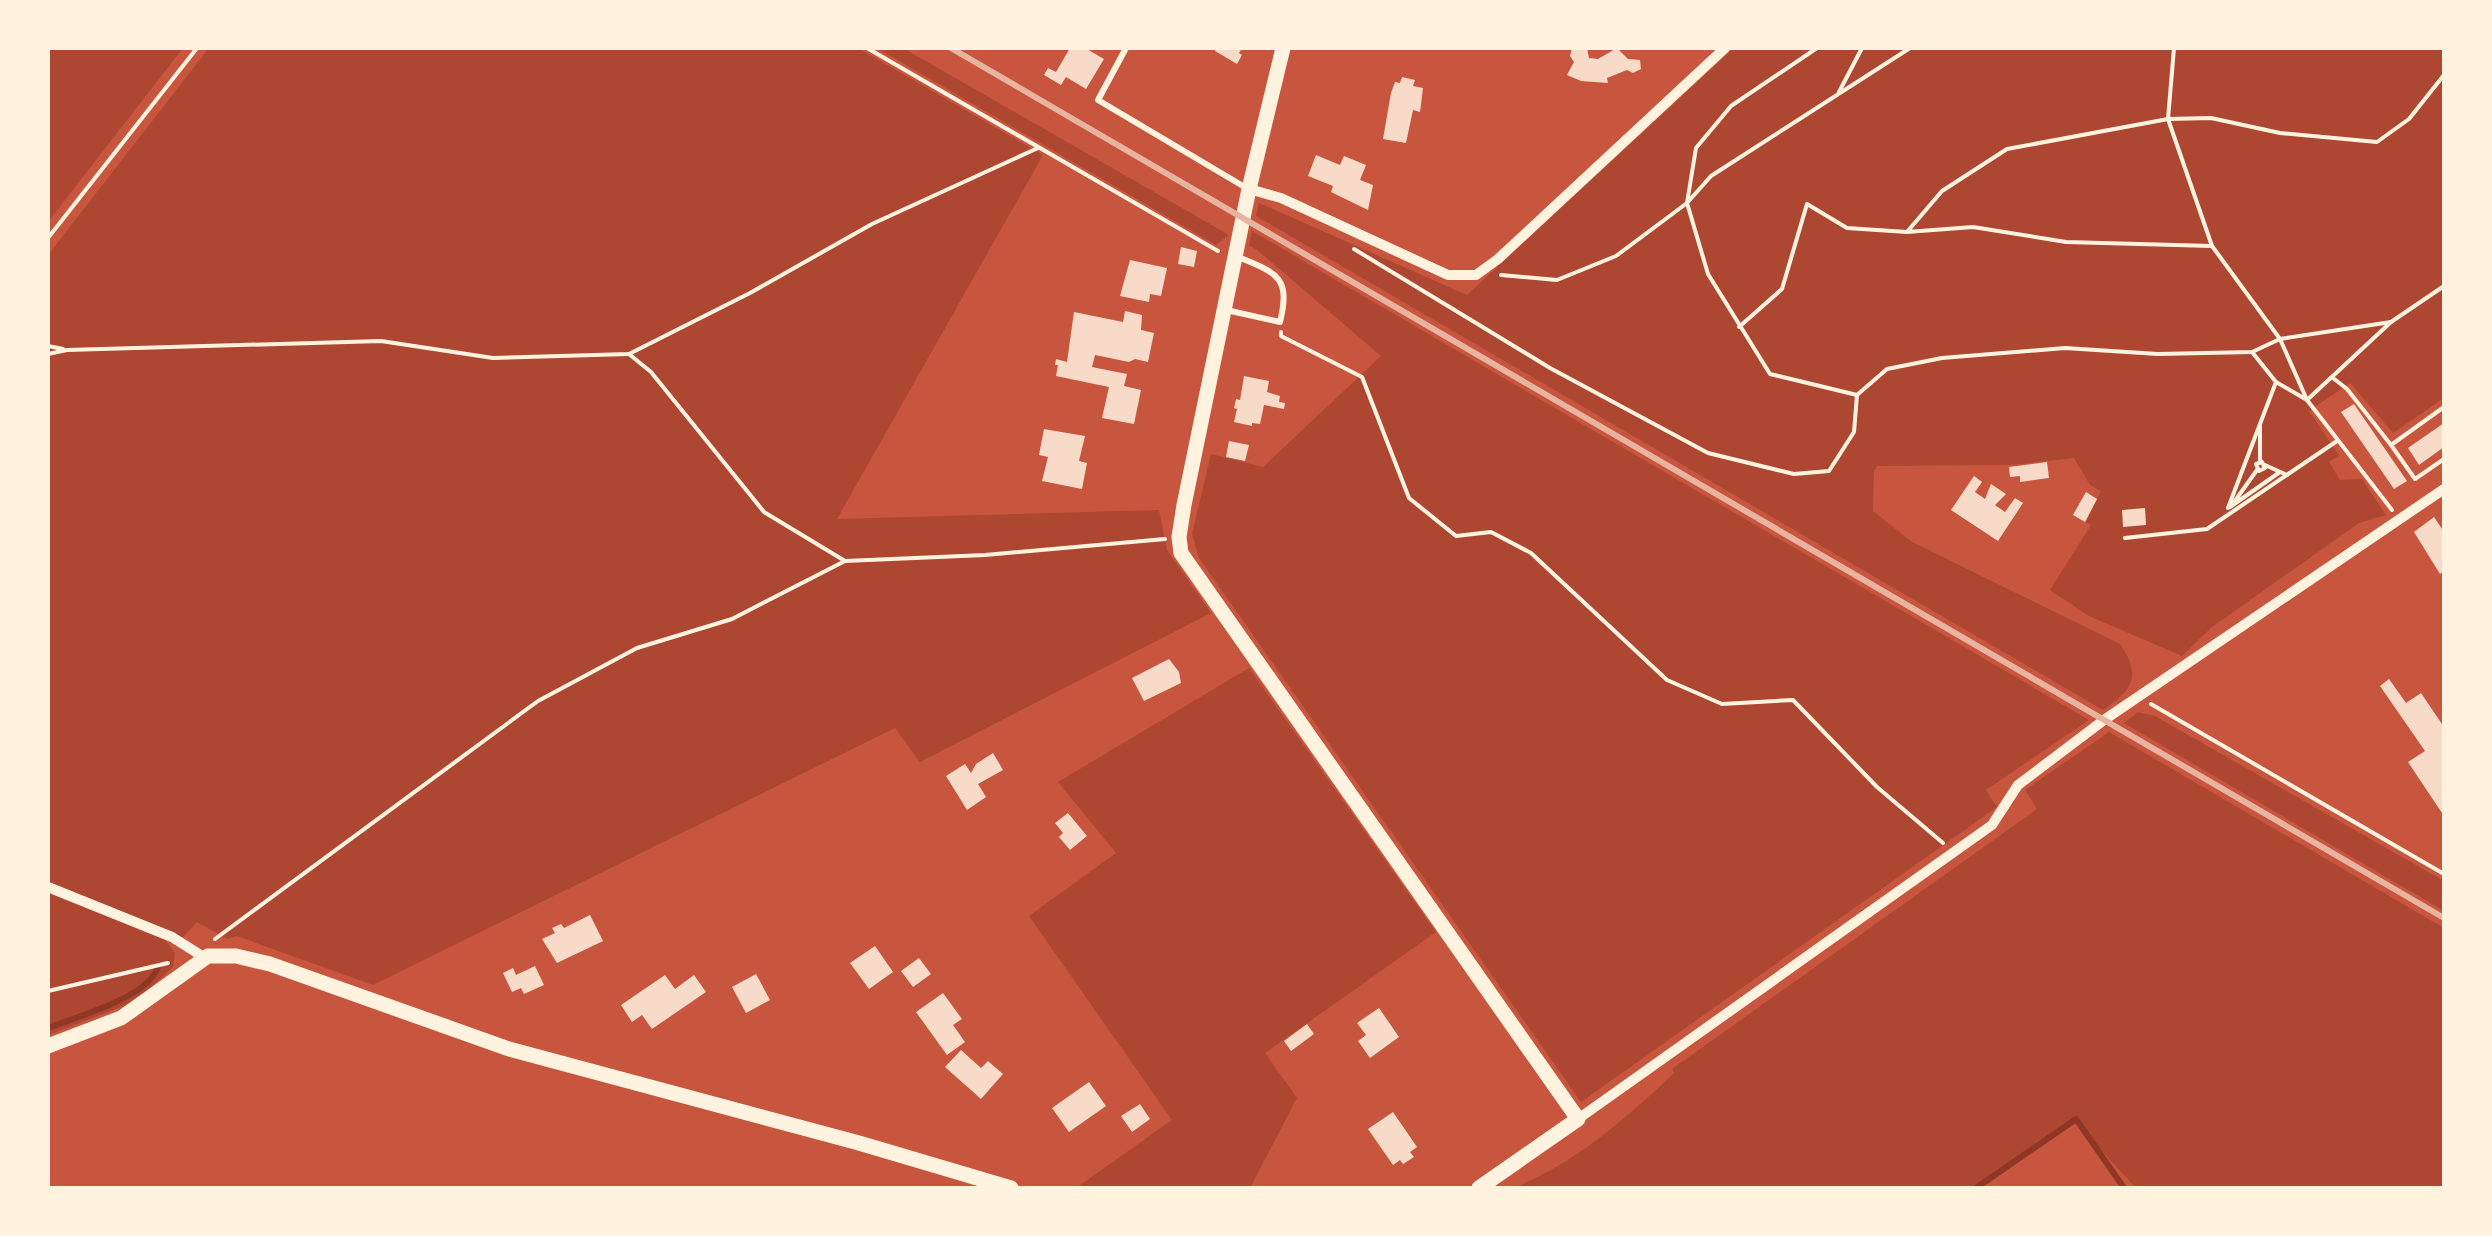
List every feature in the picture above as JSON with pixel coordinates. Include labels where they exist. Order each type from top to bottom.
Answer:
[{"type":"street","points":[[1283,48],[1224,310],[1179,537],[1181,553],[1578,1119]]},
{"type":"street","points":[[1249,189],[1281,198],[1448,275],[1476,275],[1725,48]]},
{"type":"street","points":[[1479,1188],[1992,826],[2018,785],[2138,696],[2444,490]]},
{"type":"street","points":[[48,887],[172,937],[202,956],[236,956],[270,964],[508,1049],[1011,1188]]},
{"type":"street","points":[[48,1046],[122,1018],[208,956]]},
{"type":"lane","points":[[1126,48],[1098,100],[1249,189]]},
{"type":"lane","points":[[1224,310],[1280,322],[1286,297],[1280,281],[1266,269],[1236,256]]},
{"type":"path","points":[[48,238],[196,48]]},
{"type":"path","points":[[867,48],[1209,248],[1236,256]]},
{"type":"path","points":[[1817,48],[1732,106],[1696,148],[1687,203],[1708,274],[1770,374],[1856,395]]},
{"type":"path","points":[[1838,94],[1862,48]]},
{"type":"path","points":[[1476,275],[1557,280],[1616,256],[1687,203],[1712,176],[1910,48]]},
{"type":"path","points":[[2174,48],[2168,119],[2212,246],[2280,339],[2307,400],[2400,520]]},
{"type":"path","points":[[1907,232],[1942,191],[2007,149],[2168,119],[2211,118],[2280,133],[2377,142],[2408,119],[2444,75]]},
{"type":"path","points":[[48,354],[68,350],[381,341],[493,358],[629,354],[750,293],[872,224],[1038,148]]},
{"type":"path","points":[[1739,326],[1782,289],[1808,204],[1847,228],[1907,232],[1974,227],[2066,242],[2212,246]]},
{"type":"path","points":[[1342,241],[1550,368],[1708,453],[1794,474],[1829,471],[1854,432],[1856,395],[1886,369],[1942,358],[2065,348],[2158,354],[2252,352],[2280,339],[2391,322]]},
{"type":"path","points":[[2307,400],[2391,322],[2444,286]]},
{"type":"path","points":[[1280,322],[1281,336],[1362,377],[1409,498],[1456,536],[1491,532],[1531,553],[1667,680],[1722,704],[1794,700],[1877,787],[1954,852]]},
{"type":"path","points":[[48,346],[68,350]]},
{"type":"path","points":[[2252,352],[2276,382],[2307,400]]},
{"type":"path","points":[[629,354],[651,372],[764,512],[845,561]]},
{"type":"path","points":[[2333,378],[2348,389],[2415,479],[2444,459]]},
{"type":"path","points":[[2230,515],[2276,382]]},
{"type":"path","points":[[2390,445],[2444,408]]},
{"type":"path","points":[[2260,423],[2263,463]]},
{"type":"path","points":[[2125,538],[2207,529],[2337,441]]},
{"type":"path","points":[[2230,506],[2257,470],[2256,466],[2263,463]]},
{"type":"path","points":[[2263,463],[2287,475]]},
{"type":"path","points":[[2230,506],[2280,472]]},
{"type":"path","points":[[208,956],[206,948],[210,942],[538,701],[637,648],[732,618],[845,561],[985,555],[1179,537]]},
{"type":"path","points":[[2138,696],[2444,874]]},
{"type":"path","points":[[48,991],[168,963]]},
{"type":"shaded area","points":[[48,48],[183,48],[48,222]]},
{"type":"shaded area","points":[[209,48],[858,48],[1043,155],[837,519],[1159,510],[1167,550],[1211,613],[920,762],[895,728],[373,985],[237,936],[227,939],[197,922],[182,938],[48,882],[48,255]]},
{"type":"shaded area","points":[[877,48],[903,48],[1229,235],[1216,245]]},
{"type":"shaded area","points":[[1734,48],[2444,48],[2444,398],[2393,433],[2350,383],[2309,411],[2339,455],[2329,462],[2340,480],[2362,479],[2386,515],[2359,523],[2212,627],[2182,656],[2089,616],[2050,590],[2091,525],[2086,522],[2101,491],[2090,485],[2074,458],[2013,465],[1877,466],[1873,511],[1912,542],[2120,644],[2131,665],[2131,682],[2103,710],[1256,216],[1259,203],[1467,295]]},
{"type":"shaded area","points":[[1252,231],[2089,720],[1986,790],[1997,807],[1581,1102],[1199,558],[1192,534],[1211,454],[1263,467],[1381,356],[1249,246]]},
{"type":"shaded area","points":[[1249,668],[1436,932],[1265,1053],[1297,1098],[1250,1188],[1076,1188],[1172,1120],[1029,916],[1116,853],[1058,782]]},
{"type":"shaded area","points":[[2138,712],[2155,716],[2444,881],[2444,911],[2124,723]]},
{"type":"shaded area","points":[[2109,732],[2444,928],[2444,1188],[2136,1188],[2076,1123],[1981,1188],[1514,1188],[1558,1166],[1599,1138],[1674,1073],[1672,1069],[2037,809],[2025,790]]},
{"type":"shaded area","points":[[48,893],[165,940],[175,953],[173,967],[136,1001],[48,1035]]},
{"type":"building","points":[[1070,48],[1085,48],[1104,59],[1086,89],[1066,77],[1061,85],[1044,75],[1048,68],[1056,72]]},
{"type":"building","points":[[1242,48],[1242,55],[1237,64],[1215,51]]},
{"type":"building","points":[[1572,48],[1587,48],[1589,58],[1598,59],[1617,48],[1628,59],[1640,60],[1641,69],[1607,78],[1608,83],[1581,81],[1567,75],[1574,62],[1570,56]]},
{"type":"building","points":[[1402,77],[1415,80],[1413,86],[1423,88],[1420,112],[1413,110],[1406,143],[1383,139],[1391,93]]},
{"type":"building","points":[[1316,155],[1340,165],[1344,156],[1366,165],[1360,180],[1373,185],[1368,210],[1331,192],[1333,186],[1308,176]]},
{"type":"building","points":[[1181,247],[1197,251],[1194,267],[1178,264]]},
{"type":"building","points":[[1130,260],[1167,268],[1161,296],[1150,294],[1149,302],[1120,296]]},
{"type":"building","points":[[1125,311],[1142,315],[1141,330],[1154,333],[1148,362],[1095,355],[1092,367],[1127,374],[1124,386],[1141,390],[1134,424],[1102,418],[1109,387],[1056,376],[1055,365],[1056,359],[1067,362],[1074,312],[1123,322]]},
{"type":"building","points":[[1244,376],[1269,381],[1267,392],[1280,396],[1284,409],[1264,405],[1260,424],[1234,422]]},
{"type":"building","points":[[2354,404],[2407,481],[2394,489],[2341,412]]},
{"type":"building","points":[[2444,423],[2444,447],[2419,465],[2408,448]]},
{"type":"building","points":[[1044,429],[1085,436],[1079,461],[1087,463],[1082,489],[1042,481],[1048,457],[1039,455]]},
{"type":"building","points":[[1229,441],[1249,445],[1245,461],[1226,457]]},
{"type":"building","points":[[2047,462],[2049,478],[2020,482],[2020,476],[2010,477],[2009,467]]},
{"type":"building","points":[[1974,476],[1982,482],[1975,492],[1985,499],[1991,484],[2006,494],[1995,505],[2005,512],[2015,498],[2023,503],[1998,541],[1951,510]]},
{"type":"building","points":[[2086,492],[2097,499],[2085,522],[2073,515]]},
{"type":"building","points":[[2145,508],[2146,525],[2123,527],[2122,510]]},
{"type":"building","points":[[2434,517],[2444,532],[2444,571],[2440,574],[2414,532]]},
{"type":"building","points":[[1169,659],[1179,672],[1181,683],[1144,701],[1132,678]]},
{"type":"building","points":[[2389,679],[2406,703],[2421,693],[2444,727],[2444,816],[2408,762],[2425,751],[2380,686]]},
{"type":"building","points":[[993,753],[1003,770],[978,784],[986,797],[967,810],[946,776],[965,764],[971,773],[976,764]]},
{"type":"building","points":[[1068,813],[1087,836],[1070,850],[1059,837],[1063,833],[1055,823]]},
{"type":"building","points":[[590,915],[603,941],[557,963],[542,939],[555,933],[552,928],[561,924],[564,928]]},
{"type":"building","points":[[875,946],[893,972],[869,989],[850,963]]},
{"type":"building","points":[[919,958],[931,974],[913,987],[901,971]]},
{"type":"building","points":[[535,966],[544,985],[524,994],[521,988],[512,992],[503,973],[513,968],[516,975]]},
{"type":"building","points":[[756,974],[770,1000],[746,1013],[732,987]]},
{"type":"building","points":[[665,975],[675,989],[694,975],[706,992],[652,1029],[642,1015],[632,1022],[621,1005]]},
{"type":"building","points":[[943,993],[962,1019],[953,1025],[965,1042],[947,1055],[916,1012]]},
{"type":"building","points":[[1379,1008],[1399,1037],[1370,1058],[1358,1041],[1366,1035],[1357,1023]]},
{"type":"building","points":[[1307,1024],[1314,1034],[1291,1051],[1284,1041]]},
{"type":"building","points":[[961,1050],[981,1068],[988,1061],[1003,1074],[981,1099],[945,1067]]},
{"type":"building","points":[[1089,1082],[1106,1106],[1069,1132],[1052,1108]]},
{"type":"building","points":[[1140,1104],[1150,1119],[1132,1132],[1121,1116]]},
{"type":"building","points":[[1393,1112],[1417,1147],[1410,1152],[1414,1157],[1393,1165],[1368,1129]]},
{"type":"waterway","points":[[48,1028],[127,997],[152,978],[158,967]]},
{"type":"waterway","points":[[1976,1188],[2076,1119],[2124,1188]]},
{"type":"railway","points":[[951,48],[2444,918]]}]
